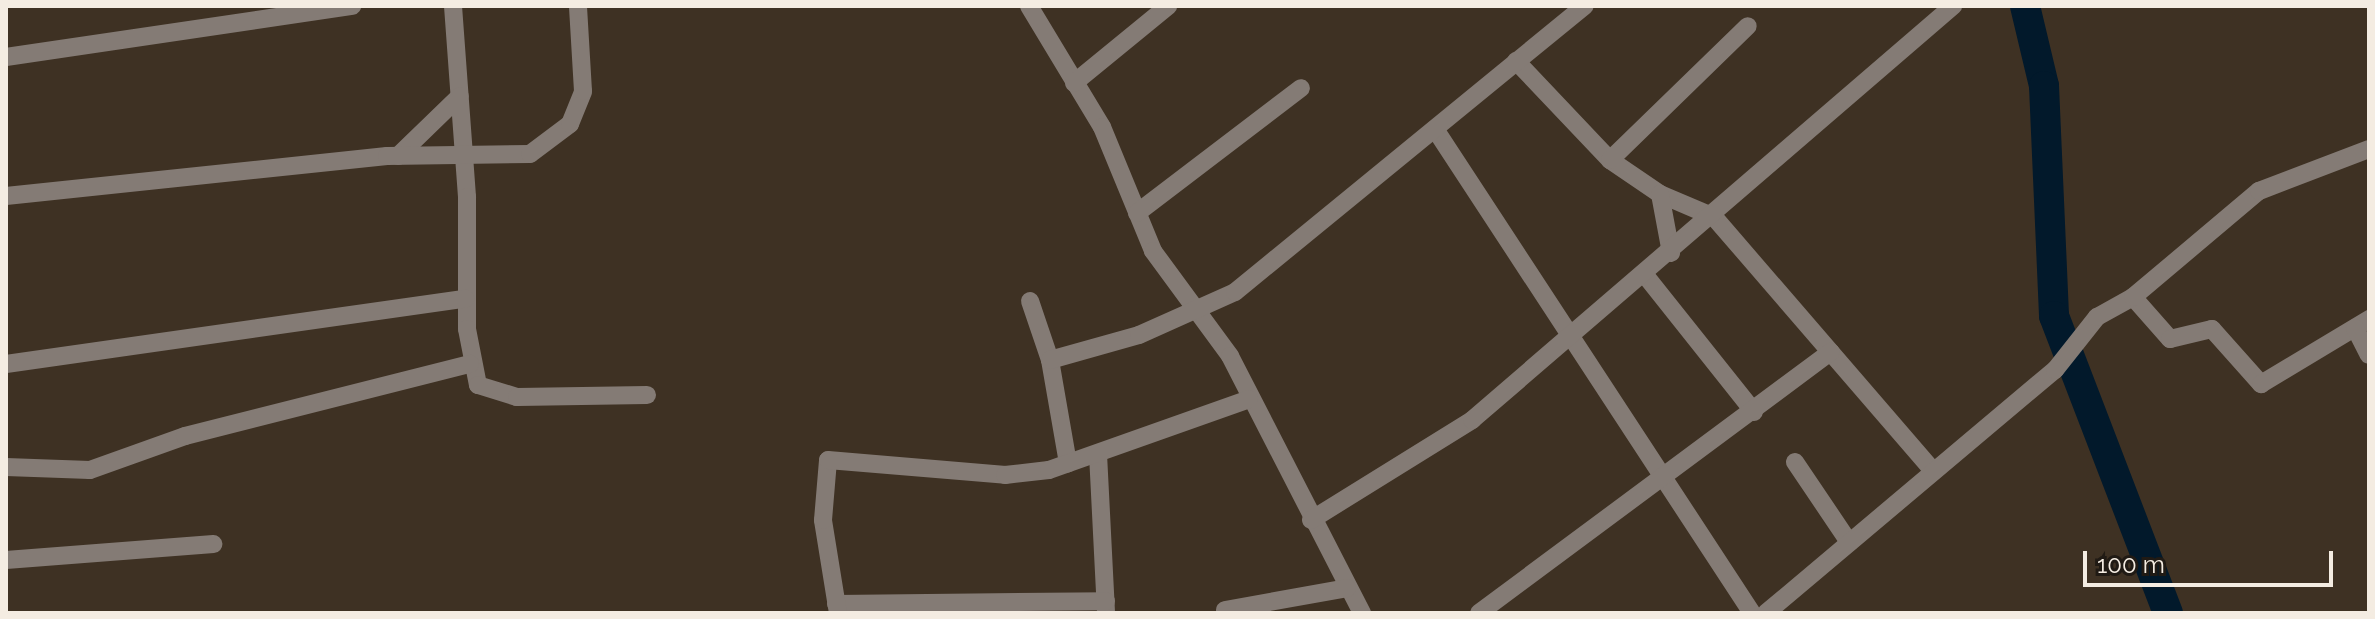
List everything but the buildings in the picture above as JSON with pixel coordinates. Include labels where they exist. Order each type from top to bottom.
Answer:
[{"type":"street","points":[[218,6],[223,26]]},
{"type":"street","points":[[6,57],[352,6]]},
{"type":"street","points":[[453,6],[464,157],[465,299],[470,364],[478,385],[496,394],[647,395]]},
{"type":"street","points":[[6,196],[398,156],[530,154],[570,124],[583,91],[578,6]]},
{"type":"street","points":[[1029,6],[1102,127],[1137,213],[1173,284],[1196,310],[1249,399],[1362,613]]},
{"type":"street","points":[[1074,83],[1168,6]]},
{"type":"street","points":[[1050,360],[1196,310],[1235,292],[1585,6]]},
{"type":"street","points":[[1311,520],[1472,420],[1714,217],[1953,6]]},
{"type":"street","points":[[1610,160],[1748,26]]},
{"type":"street","points":[[1516,61],[1610,160],[1660,194],[1714,217],[1933,471]]},
{"type":"street","points":[[1137,213],[1301,88]]},
{"type":"street","points":[[398,156],[460,96]]},
{"type":"street","points":[[1435,129],[1574,336],[1752,613]]},
{"type":"street","points":[[1766,613],[2055,370],[2097,317],[2133,297],[2259,191],[2369,149]]},
{"type":"street","points":[[1660,194],[1671,253]]},
{"type":"street","points":[[1645,275],[1754,412]]},
{"type":"street","points":[[2133,297],[2170,339],[2212,329],[2261,384],[2362,323],[2369,355]]},
{"type":"street","points":[[6,364],[465,299]]},
{"type":"street","points":[[1030,301],[1050,360],[1068,463]]},
{"type":"street","points":[[1479,613],[1666,480],[1831,352]]},
{"type":"street","points":[[6,467],[90,470],[185,436],[470,364]]},
{"type":"street","points":[[1098,454],[1106,607],[837,609],[823,520],[828,460],[1005,475],[1098,454],[1249,399]]},
{"type":"street","points":[[1795,462],[1849,542]]},
{"type":"street","points":[[6,560],[213,544]]},
{"type":"street","points":[[1225,610],[1347,588]]},
{"type":"waterway","points":[[2025,6],[2044,86],[2054,316],[2168,613]]}]
